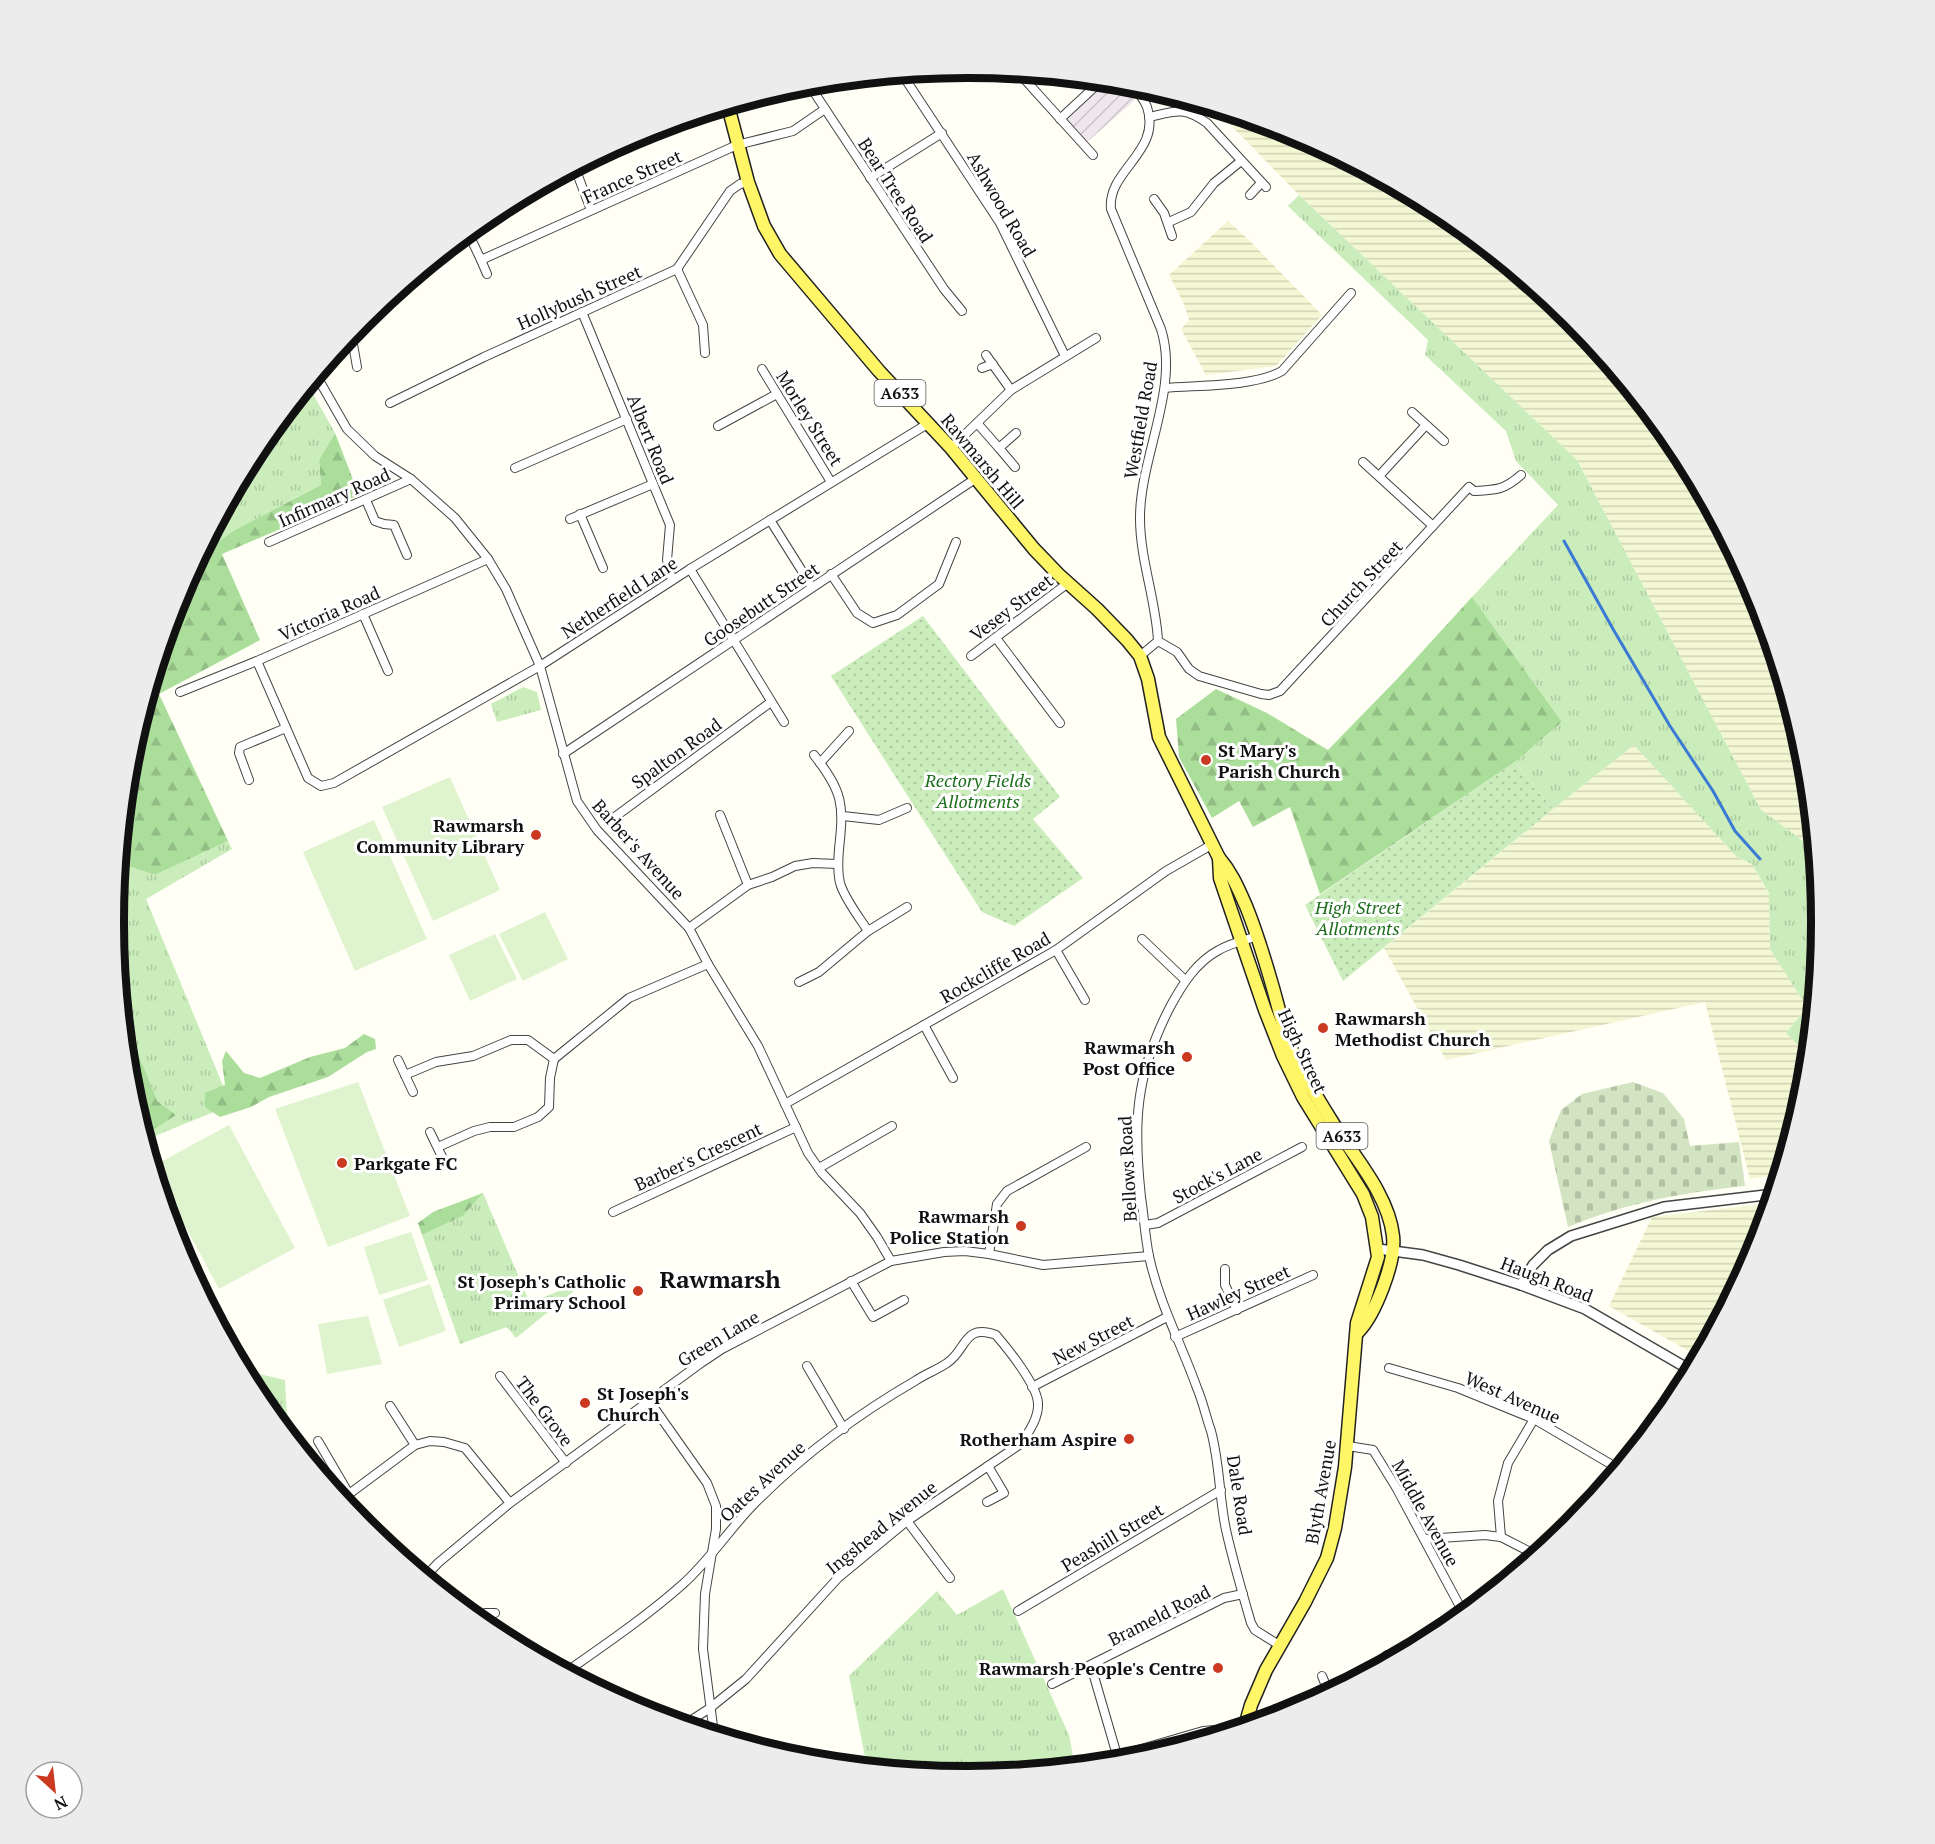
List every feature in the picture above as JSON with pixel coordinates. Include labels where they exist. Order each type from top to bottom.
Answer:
[{"type":"main road","name":"A633","points":[[730,113],[749,186]]},
{"type":"main road","name":"Rawmarsh Hill","points":[[749,186],[764,226],[780,254],[879,371],[951,448],[1034,549],[1098,609],[1140,656]]},
{"type":"main road","name":"High Street","points":[[1140,656],[1148,679],[1159,737],[1219,858],[1233,874],[1258,936],[1292,1052],[1314,1092],[1384,1204],[1393,1234],[1394,1250],[1387,1277],[1365,1325],[1358,1332]]},
{"type":"main road","name":"High Street","points":[[1219,858],[1220,878],[1264,1010],[1283,1056],[1303,1096],[1363,1194],[1372,1217],[1378,1257],[1357,1323],[1358,1332]]},
{"type":"main road","name":"Blyth Avenue","points":[[1279,1645],[1305,1602],[1327,1558],[1335,1528],[1348,1446],[1358,1332]]},
{"type":"main road","name":"A633","points":[[1247,1718],[1279,1645]]},
{"type":"street","name":"Ashwood Road","points":[[907,80],[1000,223],[1065,356]]},
{"type":"street","points":[[1025,80],[1093,155]]},
{"type":"street","points":[[1060,119],[1094,88]]},
{"type":"street","name":"Bear Tree Road","points":[[814,92],[944,289],[962,311]]},
{"type":"street","points":[[1140,96],[1145,103],[1149,117],[1176,111],[1190,112],[1207,123],[1263,185],[1250,195]]},
{"type":"street","name":"France Street","points":[[481,260],[737,146],[787,133],[825,109]]},
{"type":"street","name":"Westfield Road","points":[[1149,117],[1144,144],[1114,188],[1110,202],[1113,215],[1151,301],[1166,342],[1165,388],[1147,462],[1140,517],[1143,561],[1157,625],[1158,641]]},
{"type":"street","points":[[870,178],[942,133]]},
{"type":"street","points":[[1169,222],[1191,212],[1214,183],[1241,161]]},
{"type":"street","points":[[577,174],[591,210]]},
{"type":"street","points":[[705,353],[703,325],[677,269],[730,191],[740,184],[749,186]]},
{"type":"street","points":[[1154,200],[1169,222],[1172,236]]},
{"type":"street","points":[[473,243],[487,274]]},
{"type":"street","name":"Hollybush Street","points":[[390,403],[677,269]]},
{"type":"street","points":[[1165,388],[1242,382],[1273,376],[1282,371],[1351,293]]},
{"type":"street","name":"Albert Road","points":[[582,312],[671,528],[667,560],[672,580]]},
{"type":"street","points":[[951,448],[1011,390],[1096,338]]},
{"type":"street","points":[[353,344],[357,366]]},
{"type":"street","points":[[986,355],[1011,390]]},
{"type":"street","points":[[981,368],[993,364]]},
{"type":"street","name":"Morley Street","points":[[762,369],[831,482]]},
{"type":"street","name":"Barber's Avenue","points":[[320,382],[347,429],[375,456],[411,479],[455,518],[488,559],[506,589],[540,666],[577,801],[597,830],[689,928],[758,1046],[808,1153],[860,1213],[891,1261]]},
{"type":"street","points":[[718,426],[777,394]]},
{"type":"street","points":[[1412,412],[1444,441]]},
{"type":"street","points":[[515,468],[627,419]]},
{"type":"street","name":"Netherfield Lane","points":[[286,728],[308,778],[321,786],[334,783],[540,666],[690,568],[929,423]]},
{"type":"street","points":[[977,423],[1014,467]]},
{"type":"street","points":[[1379,476],[1426,425]]},
{"type":"street","points":[[999,448],[1016,434]]},
{"type":"street","points":[[1362,462],[1433,526]]},
{"type":"street","name":"Church Street","points":[[1158,641],[1177,652],[1190,669],[1199,676],[1261,694],[1269,695],[1280,691],[1469,487],[1474,491],[1496,490],[1509,486],[1521,475]]},
{"type":"street","name":"Infirmary Road","points":[[269,542],[411,479]]},
{"type":"street","name":"Goosebutt Street","points":[[563,754],[975,479]]},
{"type":"street","points":[[570,519],[653,484]]},
{"type":"street","points":[[366,500],[375,521],[384,525],[394,525],[407,555]]},
{"type":"street","points":[[580,514],[603,568]]},
{"type":"street","points":[[770,520],[812,587]]},
{"type":"street","points":[[831,574],[857,613],[873,623],[897,615],[939,584],[956,542]]},
{"type":"street","name":"Victoria Road","points":[[180,692],[257,661],[488,559]]},
{"type":"street","points":[[690,568],[784,722]]},
{"type":"street","name":"Vesey Street","points":[[971,656],[1068,583]]},
{"type":"street","points":[[363,614],[388,671]]},
{"type":"street","points":[[996,638],[1060,723]]},
{"type":"street","points":[[1140,656],[1158,641]]},
{"type":"street","points":[[249,780],[239,753],[240,747],[286,728],[257,661]]},
{"type":"street","name":"Spalton Road","points":[[601,812],[608,822],[771,702]]},
{"type":"street","points":[[820,763],[849,731]]},
{"type":"street","points":[[814,755],[840,795],[843,816],[837,864],[841,886],[868,931]]},
{"type":"street","points":[[843,816],[879,820],[907,808]]},
{"type":"street","points":[[720,815],[748,885]]},
{"type":"street","name":"Rockcliffe Road","points":[[785,1104],[1056,950],[1166,871],[1212,844]]},
{"type":"street","points":[[689,928],[748,885],[795,866],[813,863],[837,864]]},
{"type":"street","points":[[799,982],[819,972],[868,931],[907,907]]},
{"type":"street","name":"Bellows Road","points":[[1149,1256],[1144,1225],[1136,1127],[1138,1100],[1152,1048],[1166,1015],[1185,980],[1218,950],[1258,936]]},
{"type":"street","points":[[1142,939],[1185,980]]},
{"type":"street","points":[[1056,950],[1084,1000]]},
{"type":"street","points":[[438,1148],[474,1131],[490,1127],[514,1127],[538,1117],[549,1107],[550,1078],[554,1059],[629,998],[708,964]]},
{"type":"street","points":[[924,1025],[953,1078]]},
{"type":"street","points":[[405,1075],[436,1062],[473,1056],[511,1040],[528,1040],[554,1059]]},
{"type":"street","points":[[398,1060],[413,1092]]},
{"type":"street","points":[[819,1168],[892,1126]]},
{"type":"street","name":"Barber's Crescent","points":[[613,1212],[796,1127]]},
{"type":"street","points":[[430,1132],[445,1163]]},
{"type":"street","points":[[989,1254],[997,1204],[1007,1191],[1086,1147]]},
{"type":"street","name":"Stock's Lane","points":[[1144,1225],[1158,1223],[1302,1147]]},
{"type":"street","points":[[1521,1285],[1533,1265],[1548,1250],[1571,1236],[1664,1207],[1766,1195]]},
{"type":"street","name":"Haugh Road","points":[[1378,1248],[1423,1255],[1521,1285],[1585,1309],[1684,1366]]},
{"type":"street","name":"Green Lane","points":[[431,1573],[438,1563],[510,1503],[722,1349],[891,1261],[944,1252],[989,1254],[1043,1265],[1149,1256]]},
{"type":"street","name":"Dale Road","points":[[1149,1256],[1167,1317],[1197,1387],[1211,1434],[1226,1529],[1252,1627],[1279,1645]]},
{"type":"street","points":[[1225,1269],[1225,1285],[1237,1310]]},
{"type":"street","name":"Hawley Street","points":[[1175,1337],[1313,1275]]},
{"type":"street","points":[[851,1281],[873,1317],[904,1300]]},
{"type":"street","name":"New Street","points":[[1032,1387],[1167,1317]]},
{"type":"street","name":"Oates Avenue","points":[[572,1667],[645,1615],[684,1583],[756,1502],[803,1460],[915,1380],[953,1359],[962,1344],[973,1334],[979,1332],[996,1335],[1032,1387]]},
{"type":"street","points":[[807,1366],[844,1429]]},
{"type":"street","name":"West Avenue","points":[[1389,1368],[1458,1388],[1534,1419],[1613,1465]]},
{"type":"street","name":"The Grove","points":[[500,1376],[566,1463]]},
{"type":"street","name":"Ingshead Avenue","points":[[692,1720],[746,1679],[838,1578],[906,1521],[1019,1444],[1031,1430],[1038,1403],[1032,1387]]},
{"type":"street","points":[[650,1402],[683,1446],[711,1490],[717,1515],[714,1548],[705,1594],[703,1649],[713,1726]]},
{"type":"street","points":[[390,1406],[415,1445]]},
{"type":"street","points":[[1501,1537],[1498,1501],[1508,1463],[1534,1419]]},
{"type":"street","points":[[318,1440],[349,1494],[415,1445],[430,1441],[465,1448],[510,1503]]},
{"type":"street","name":"Middle Avenue","points":[[1348,1446],[1373,1450],[1425,1539],[1460,1607]]},
{"type":"street","points":[[987,1502],[1004,1493],[988,1466]]},
{"type":"street","name":"Peashill Street","points":[[1018,1611],[1221,1490]]},
{"type":"street","points":[[906,1521],[950,1578]]},
{"type":"street","points":[[1425,1539],[1485,1534],[1501,1537],[1530,1552]]},
{"type":"street","name":"Brameld Road","points":[[1052,1684],[1224,1598],[1243,1593]]},
{"type":"street","points":[[484,1613],[495,1613]]},
{"type":"street","points":[[1091,1666],[1116,1753]]},
{"type":"street","points":[[1322,1676],[1326,1686]]},
{"type":"street","points":[[1181,1738],[1207,1731]]},
{"type":"shaded area","points":[[1099,88],[1131,94],[1135,100],[1087,142],[1065,119]]},
{"type":"green space","points":[[1224,119],[1290,142],[1341,165],[1390,191],[1436,220],[1524,287],[1564,325],[1637,408],[1669,453],[1698,500],[1747,599],[1767,651],[1783,704],[1795,757],[1808,844],[1761,810],[1577,460],[1299,195]]},
{"type":"green space","points":[[1299,195],[1577,460],[1761,810],[1808,844],[1811,922],[1807,1007],[1770,949],[1769,893],[1752,864],[1737,857],[1634,745],[1553,809],[1515,762],[1562,722],[1472,597],[1558,505],[1516,461],[1506,431],[1425,355],[1428,340],[1288,206]]},
{"type":"green space","points":[[1228,221],[1322,315],[1276,366],[1206,375],[1181,329],[1189,320],[1184,304],[1169,275]]},
{"type":"green space","points":[[312,392],[335,433],[319,460],[321,485],[233,531],[213,546],[266,453]]},
{"type":"green space","points":[[335,433],[359,495],[222,554],[260,640],[159,694],[228,841],[155,875],[125,865],[140,757],[152,704],[168,651],[211,549],[233,531],[321,485],[319,460]]},
{"type":"green space","points":[[1472,597],[1562,722],[1515,762],[1320,894],[1290,807],[1253,827],[1239,801],[1212,818],[1179,757],[1176,719],[1216,689],[1267,713],[1328,750]]},
{"type":"green space","name":"Rectory Fields Allotments","points":[[923,616],[1060,797],[1033,819],[1083,878],[1014,926],[982,912],[831,676]]},
{"type":"green space","points":[[523,687],[537,692],[541,710],[497,722],[491,704]]},
{"type":"green space","points":[[1634,745],[1737,857],[1752,864],[1769,894],[1770,949],[1807,1007],[1786,1033],[1801,1048],[1783,1140],[1772,1175],[1750,1179],[1705,1002],[1446,1060],[1384,948]]},
{"type":"green space","name":"High Street Allotments","points":[[1515,762],[1553,809],[1343,981],[1305,905]]},
{"type":"green space","points":[[450,777],[500,890],[433,921],[382,807]]},
{"type":"green space","points":[[374,820],[427,939],[355,971],[303,852]]},
{"type":"green space","points":[[228,841],[232,849],[146,899],[231,1105],[151,1137],[140,1087],[125,977],[123,922],[125,865],[155,875]]},
{"type":"green space","points":[[545,912],[568,959],[523,981],[499,934]]},
{"type":"green space","points":[[495,934],[517,979],[470,1001],[449,955]]},
{"type":"green space","points":[[1807,1007],[1801,1048],[1786,1033]]},
{"type":"green space","points":[[364,1034],[375,1039],[376,1049],[367,1052],[328,1077],[220,1117],[205,1107],[205,1093],[225,1085],[222,1061],[226,1051],[244,1073],[260,1078],[310,1057],[345,1048]]},
{"type":"green space","points":[[134,1048],[157,1101],[176,1115],[150,1132]]},
{"type":"green space","name":"Parkgate FC","points":[[358,1082],[410,1216],[328,1247],[275,1109]]},
{"type":"green space","points":[[1633,1082],[1663,1093],[1684,1119],[1690,1146],[1739,1142],[1745,1186],[1655,1200],[1612,1211],[1568,1227],[1549,1141],[1561,1110],[1582,1094]]},
{"type":"green space","points":[[229,1125],[295,1248],[219,1289],[169,1196],[159,1163]]},
{"type":"green space","points":[[483,1193],[530,1303],[590,1278],[516,1338],[507,1327],[460,1344],[422,1235],[463,1216]]},
{"type":"green space","points":[[483,1193],[463,1216],[422,1235],[418,1223],[433,1212]]},
{"type":"green space","points":[[1763,1204],[1724,1295],[1692,1353],[1609,1306],[1652,1217]]},
{"type":"green space","points":[[411,1232],[428,1280],[379,1295],[364,1247]]},
{"type":"green space","points":[[430,1284],[446,1331],[399,1347],[383,1300]]},
{"type":"green space","points":[[368,1316],[382,1364],[327,1374],[318,1324]]},
{"type":"green space","points":[[255,1373],[285,1380],[287,1416],[296,1434]]},
{"type":"green space","points":[[1003,1589],[1069,1735],[1074,1759],[968,1766],[866,1760],[849,1676],[937,1591],[957,1615]]},
{"type":"waterway","points":[[1564,541],[1670,726],[1713,791],[1735,831],[1760,859]]},
{"type":"place","name":"St Mary's Parish Church","points":[[1206,760]]},
{"type":"place","name":"Rawmarsh Community Library","points":[[536,835]]},
{"type":"place","name":"Rawmarsh Methodist Church","points":[[1323,1028]]},
{"type":"place","name":"Rawmarsh Post Office","points":[[1187,1057]]},
{"type":"place","name":"Parkgate FC","points":[[342,1163]]},
{"type":"place","name":"Rawmarsh Police Station","points":[[1021,1226]]},
{"type":"place","name":"St Joseph's Catholic Primary School","points":[[638,1291]]},
{"type":"place","name":"St Joseph's Church","points":[[585,1403]]},
{"type":"place","name":"Rotherham Aspire","points":[[1129,1439]]},
{"type":"place","name":"Rawmarsh People's Centre","points":[[1218,1668]]},
{"type":"district","name":"Rawmarsh","points":[[720,1279]]}]
